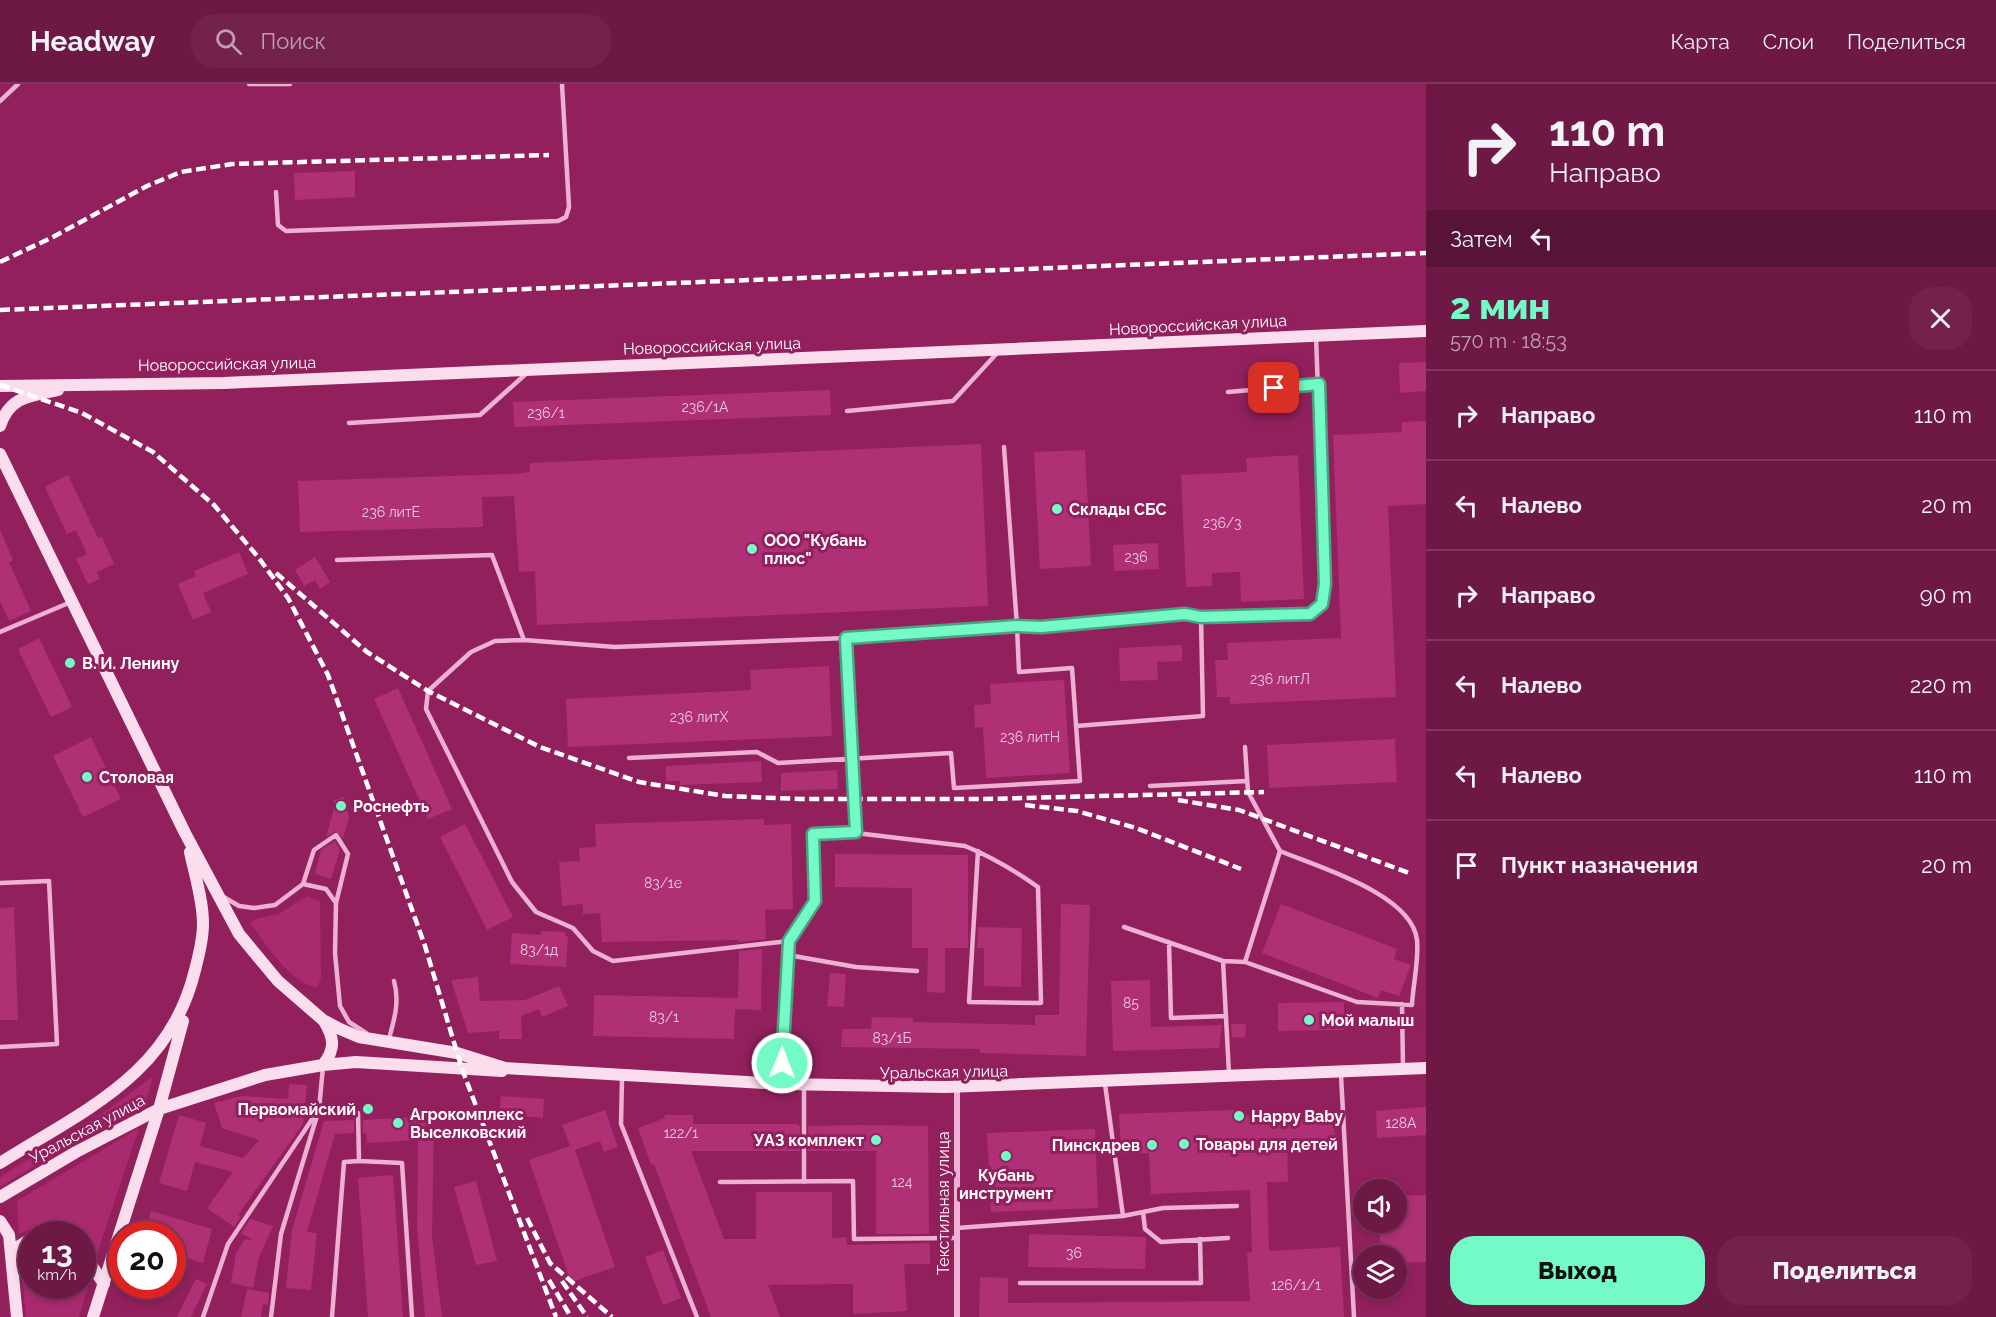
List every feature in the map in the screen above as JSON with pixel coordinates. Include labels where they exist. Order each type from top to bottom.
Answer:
[{"type":"main road","name":"Новороссийская улица","points":[[0,386],[224,383],[1426,331]]},
{"type":"main road","points":[[0,426],[4,413],[19,399],[95,383]]},
{"type":"main road","points":[[0,454],[185,834],[238,934],[278,981],[323,1020],[333,1036],[332,1053],[323,1065]]},
{"type":"main road","name":"Уральская улица","points":[[0,1163],[109,1094],[143,1068],[171,1032],[190,994],[203,925],[201,899],[185,834]]},
{"type":"main road","points":[[93,1317],[159,1109],[190,994]]},
{"type":"main road","name":"Уральская улица","points":[[323,1020],[359,1037],[457,1053],[505,1068],[804,1089],[1105,1084],[1403,1069],[1426,1070]]},
{"type":"main road","name":"Уральская улица","points":[[0,1197],[76,1152],[159,1109],[265,1075],[323,1065],[404,1063],[462,1069],[622,1077],[956,1088],[1426,1070]]},
{"type":"main road","points":[[0,1221],[9,1234],[17,1317]]},
{"type":"main road","points":[[11,1251],[18,1247]]},
{"type":"main road","points":[[96,1272],[104,1284]]},
{"type":"street","name":"Текстильная улица","points":[[956,1088],[957,1317]]},
{"type":"lane","points":[[0,101],[18,84]]},
{"type":"lane","points":[[249,84],[290,84]]},
{"type":"lane","points":[[276,192],[278,225],[286,231],[558,221],[566,217],[568,207],[562,84]]},
{"type":"lane","points":[[789,941],[613,961],[593,951],[573,928],[536,912],[512,882],[426,709],[428,691],[471,652],[495,640],[615,647],[846,638],[1017,626],[1041,627],[1185,614],[1201,617],[1310,614],[1322,604],[1325,584],[1316,336]]},
{"type":"lane","points":[[847,411],[953,401],[1001,350]]},
{"type":"lane","points":[[349,423],[480,415],[531,370]]},
{"type":"lane","points":[[1228,392],[1319,384]]},
{"type":"lane","points":[[629,758],[758,752],[778,763],[951,753],[954,788],[1080,781],[1072,668],[1020,672],[1004,447]]},
{"type":"lane","points":[[337,560],[492,555],[524,640]]},
{"type":"lane","points":[[0,632],[71,602]]},
{"type":"lane","points":[[1076,726],[1203,716],[1201,617]]},
{"type":"lane","points":[[846,638],[856,832]]},
{"type":"lane","points":[[1124,927],[1223,961],[1245,962],[1357,1002],[1412,1005],[1417,940],[1410,920],[1387,897],[1280,851],[1248,792],[1245,747]]},
{"type":"lane","points":[[1150,786],[1247,781]]},
{"type":"lane","points":[[783,1084],[782,1041],[789,941],[815,901],[813,834],[856,832],[965,846],[978,851],[999,860],[1038,887],[1041,1003],[969,1002],[978,851]]},
{"type":"lane","points":[[215,891],[239,906],[254,908],[275,905],[303,884],[314,850],[336,835],[348,854],[336,903],[335,953],[340,1006],[349,1022],[364,1032],[387,1042],[398,995],[394,981]]},
{"type":"lane","points":[[1245,962],[1280,851]]},
{"type":"lane","points":[[0,884],[49,881],[57,1044],[0,1047]]},
{"type":"lane","points":[[303,884],[326,889],[336,903]]},
{"type":"lane","points":[[1169,942],[1171,1017],[1226,1016]]},
{"type":"lane","points":[[788,956],[856,967],[917,971]]},
{"type":"lane","points":[[1223,961],[1230,1078]]},
{"type":"lane","points":[[1402,1004],[1403,1069]]},
{"type":"lane","points":[[271,1317],[281,1234],[319,1109],[323,1065]]},
{"type":"lane","points":[[1341,1075],[1354,1317]]},
{"type":"lane","points":[[622,1077],[621,1124],[697,1317]]},
{"type":"lane","points":[[1105,1084],[1123,1216]]},
{"type":"lane","points":[[804,1089],[804,1182]]},
{"type":"lane","points":[[319,1109],[358,1113],[359,1161]]},
{"type":"lane","points":[[204,1317],[228,1244],[319,1109]]},
{"type":"lane","points":[[332,1317],[344,1162],[359,1161],[402,1163],[412,1317]]},
{"type":"lane","points":[[720,1182],[853,1181],[854,1239],[957,1238]]},
{"type":"lane","points":[[957,1227],[1123,1216],[1163,1208],[1237,1206]]},
{"type":"lane","points":[[1143,1212],[1145,1229],[1161,1242],[1228,1238]]},
{"type":"lane","points":[[1020,1283],[1201,1283],[1200,1239]]},
{"type":"shaded area","points":[[307,896],[320,901],[321,978],[317,988],[296,978],[287,970],[250,923],[256,919],[279,914]]},
{"type":"shaded area","points":[[153,1076],[146,1103],[84,1135],[0,1187],[0,1177],[109,1109]]},
{"type":"shaded area","points":[[139,1128],[97,1254],[96,1221],[18,1221],[17,1201]]},
{"type":"shaded area","points":[[24,1299],[84,1299],[79,1317],[26,1317]]},
{"type":"building","points":[[355,171],[355,197],[295,200],[294,173]]},
{"type":"building","points":[[1426,362],[1426,391],[1400,393],[1399,363]]},
{"type":"building","points":[[830,390],[831,415],[514,427],[513,402]]},
{"type":"building","points":[[1426,421],[1426,504],[1388,506],[1396,697],[1230,704],[1230,697],[1217,697],[1215,660],[1228,660],[1227,643],[1341,638],[1333,435],[1402,432],[1402,422]]},
{"type":"building","name":"ООО \"Кубань плюс\"","points":[[981,444],[988,606],[537,625],[535,571],[519,572],[514,496],[482,497],[483,527],[300,532],[298,481],[513,474],[530,472],[530,463]]},
{"type":"building","points":[[1085,450],[1091,566],[1040,569],[1034,452]]},
{"type":"building","points":[[1298,455],[1304,599],[1241,602],[1240,572],[1212,573],[1212,586],[1186,587],[1181,475],[1247,472],[1246,458]]},
{"type":"building","points":[[68,475],[98,538],[102,537],[114,564],[97,572],[100,579],[88,584],[76,559],[87,554],[76,530],[67,534],[45,487]]},
{"type":"building","points":[[0,530],[13,560],[9,562],[31,611],[9,621],[0,601]]},
{"type":"building","points":[[1158,543],[1159,569],[1114,571],[1113,545]]},
{"type":"building","points":[[239,552],[248,574],[203,593],[211,612],[193,620],[178,584],[196,576],[194,571]]},
{"type":"building","points":[[315,557],[330,582],[320,589],[315,580],[304,586],[295,570]]},
{"type":"building","points":[[39,638],[72,707],[51,717],[18,649]]},
{"type":"building","points":[[1182,645],[1182,661],[1157,662],[1158,680],[1120,681],[1119,648]]},
{"type":"building","points":[[829,666],[832,736],[568,747],[566,699],[751,690],[750,670]]},
{"type":"building","points":[[1064,680],[1070,773],[986,778],[983,727],[975,728],[974,705],[991,704],[990,684]]},
{"type":"building","points":[[398,688],[452,809],[428,819],[374,699]]},
{"type":"building","name":"Столовая","points":[[91,737],[121,799],[83,817],[53,756]]},
{"type":"building","points":[[1395,739],[1397,782],[1269,788],[1267,745]]},
{"type":"building","points":[[761,761],[762,782],[680,785],[680,781],[666,781],[666,766]]},
{"type":"building","points":[[837,770],[838,789],[781,791],[781,773]]},
{"type":"building","points":[[344,797],[349,818],[343,838],[336,831],[326,837],[335,805],[333,800]]},
{"type":"building","points":[[764,819],[764,825],[791,824],[793,909],[765,910],[766,939],[739,942],[739,940],[602,942],[600,913],[583,914],[583,904],[562,906],[559,862],[580,861],[579,848],[596,847],[595,824]]},
{"type":"building","points":[[465,824],[513,917],[487,930],[440,837]]},
{"type":"building","points":[[335,841],[340,850],[331,879],[315,874],[321,850]]},
{"type":"building","points":[[835,854],[968,855],[968,948],[945,948],[945,993],[927,992],[928,948],[912,948],[912,888],[835,887]]},
{"type":"building","points":[[1061,904],[1090,905],[1086,1056],[980,1053],[980,1049],[841,1047],[842,1029],[871,1029],[872,1017],[913,1018],[913,1022],[1035,1025],[1035,1015],[1059,1015]]},
{"type":"building","points":[[1281,904],[1397,949],[1394,959],[1411,965],[1399,996],[1381,990],[1378,998],[1262,953]]},
{"type":"building","points":[[14,907],[18,1020],[0,1020],[0,908]]},
{"type":"building","points":[[978,927],[1022,928],[1021,987],[984,986],[984,948],[977,948]]},
{"type":"building","points":[[541,931],[565,932],[565,936],[568,936],[566,967],[510,964],[512,933],[541,935]]},
{"type":"building","points":[[762,949],[761,1010],[735,1009],[734,1039],[593,1036],[594,995],[738,998],[739,951]]},
{"type":"building","points":[[830,973],[846,974],[844,1007],[827,1006]]},
{"type":"building","points":[[478,977],[480,1001],[525,1000],[559,986],[568,1006],[542,1017],[539,1009],[521,1016],[522,1039],[499,1039],[499,1031],[468,1033],[451,980]]},
{"type":"building","points":[[1150,980],[1151,1027],[1222,1025],[1219,1048],[1113,1051],[1111,981]]},
{"type":"building","points":[[1344,1002],[1344,1030],[1278,1031],[1278,1003]]},
{"type":"building","points":[[1231,1024],[1246,1024],[1245,1038],[1232,1037]]},
{"type":"building","points":[[289,1084],[307,1085],[303,1124],[238,1215],[241,1216],[234,1227],[207,1208],[233,1172],[195,1162],[187,1191],[159,1183],[179,1115],[206,1123],[200,1146],[243,1158],[259,1140],[222,1128],[214,1103],[241,1096],[288,1099]]},
{"type":"building","points":[[501,1096],[544,1099],[543,1118],[499,1114]]},
{"type":"building","points":[[1426,1107],[1426,1135],[1377,1138],[1376,1111]]},
{"type":"building","points":[[605,1110],[618,1147],[604,1152],[600,1141],[575,1150],[615,1267],[571,1282],[529,1160],[570,1146],[562,1125]]},
{"type":"building","points":[[1236,1110],[1236,1116],[1334,1113],[1335,1139],[1287,1140],[1288,1182],[1267,1182],[1269,1251],[1340,1247],[1344,1317],[979,1317],[980,1277],[1008,1278],[1008,1303],[1250,1301],[1247,1253],[1252,1252],[1250,1190],[1151,1194],[1149,1153],[1121,1154],[1119,1114]]},
{"type":"building","points":[[664,1115],[693,1115],[693,1124],[796,1124],[800,1126],[800,1151],[691,1151],[724,1239],[756,1239],[756,1192],[832,1192],[832,1238],[846,1237],[847,1245],[930,1243],[930,1264],[904,1264],[907,1311],[853,1314],[853,1284],[768,1285],[780,1317],[711,1317],[654,1164],[651,1165],[638,1128],[665,1118]]},
{"type":"building","points":[[414,1117],[414,1119],[434,1119],[432,1236],[442,1317],[425,1317],[417,1229],[418,1140],[367,1143],[366,1133],[363,1133],[363,1120]]},
{"type":"building","points":[[354,1120],[354,1133],[335,1134],[307,1232],[317,1233],[311,1290],[286,1288],[292,1230],[324,1121]]},
{"type":"building","points":[[808,1126],[928,1126],[929,1234],[876,1234],[876,1151],[808,1151]]},
{"type":"building","points":[[1095,1129],[1098,1208],[991,1212],[987,1133]]},
{"type":"building","points":[[393,1175],[403,1317],[368,1317],[358,1178]]},
{"type":"building","points":[[476,1181],[497,1261],[476,1265],[454,1187]]},
{"type":"building","points":[[1426,1195],[1426,1262],[1407,1263],[1407,1245],[1380,1245],[1380,1233],[1407,1233],[1407,1196]]},
{"type":"building","points":[[151,1211],[185,1221],[148,1221]]},
{"type":"building","points":[[250,1219],[273,1226],[259,1257],[253,1288],[231,1283],[236,1253],[245,1239],[254,1241],[241,1233]]},
{"type":"building","points":[[186,1221],[212,1229],[203,1263],[186,1258]]},
{"type":"building","points":[[1029,1234],[1146,1237],[1145,1269],[1028,1267]]},
{"type":"building","points":[[663,1250],[681,1298],[663,1305],[645,1257]]},
{"type":"building","points":[[196,1279],[207,1284],[191,1317],[177,1317]]},
{"type":"building","points":[[247,1289],[269,1293],[268,1305],[263,1304],[261,1317],[241,1317]]},
{"type":"railway","points":[[0,262],[53,237],[147,186],[181,172],[232,164],[549,155]]},
{"type":"railway","points":[[0,310],[1426,253]]},
{"type":"railway","points":[[0,385],[82,413],[153,452],[214,505],[258,557],[288,598],[328,675],[425,946],[462,1069],[556,1317]]},
{"type":"railway","points":[[276,573],[367,652],[428,691],[540,747],[639,782],[725,796],[800,799],[984,799],[1264,792]]},
{"type":"railway","points":[[1178,800],[1239,810],[1412,874]]},
{"type":"railway","points":[[1025,805],[1077,811],[1136,828],[1241,869]]},
{"type":"railway","points":[[527,1218],[550,1263],[612,1317]]},
{"type":"railway","points":[[549,1280],[571,1317]]},
{"type":"railway","points":[[562,1281],[587,1317]]},
{"type":"place","name":"Склады СБС","points":[[1057,509]]},
{"type":"place","name":"ООО \"Кубань плюс\"","points":[[752,549]]},
{"type":"place","name":"В. И. Ленину","points":[[70,663]]},
{"type":"place","name":"Столовая","points":[[87,777]]},
{"type":"place","name":"Роснефть","points":[[341,806]]},
{"type":"place","name":"Мой малыш","points":[[1309,1020]]},
{"type":"place","name":"Первомайский","points":[[368,1109]]},
{"type":"place","name":"Happy Baby","points":[[1239,1116]]},
{"type":"place","name":"Агрокомплекс Выселковский","points":[[398,1123]]},
{"type":"place","name":"УАЗ комплект","points":[[876,1140]]},
{"type":"place","name":"Товары для детей","points":[[1184,1144]]},
{"type":"place","name":"Пинскдрев","points":[[1152,1145]]},
{"type":"place","name":"Кубань инструмент","points":[[1006,1156]]},
{"type":"route","points":[[782,1063],[789,941],[815,901],[813,834],[856,832],[846,638],[1017,626],[1041,627],[1185,614],[1201,617],[1310,614],[1322,604],[1325,584],[1319,384],[1274,388]]}]
